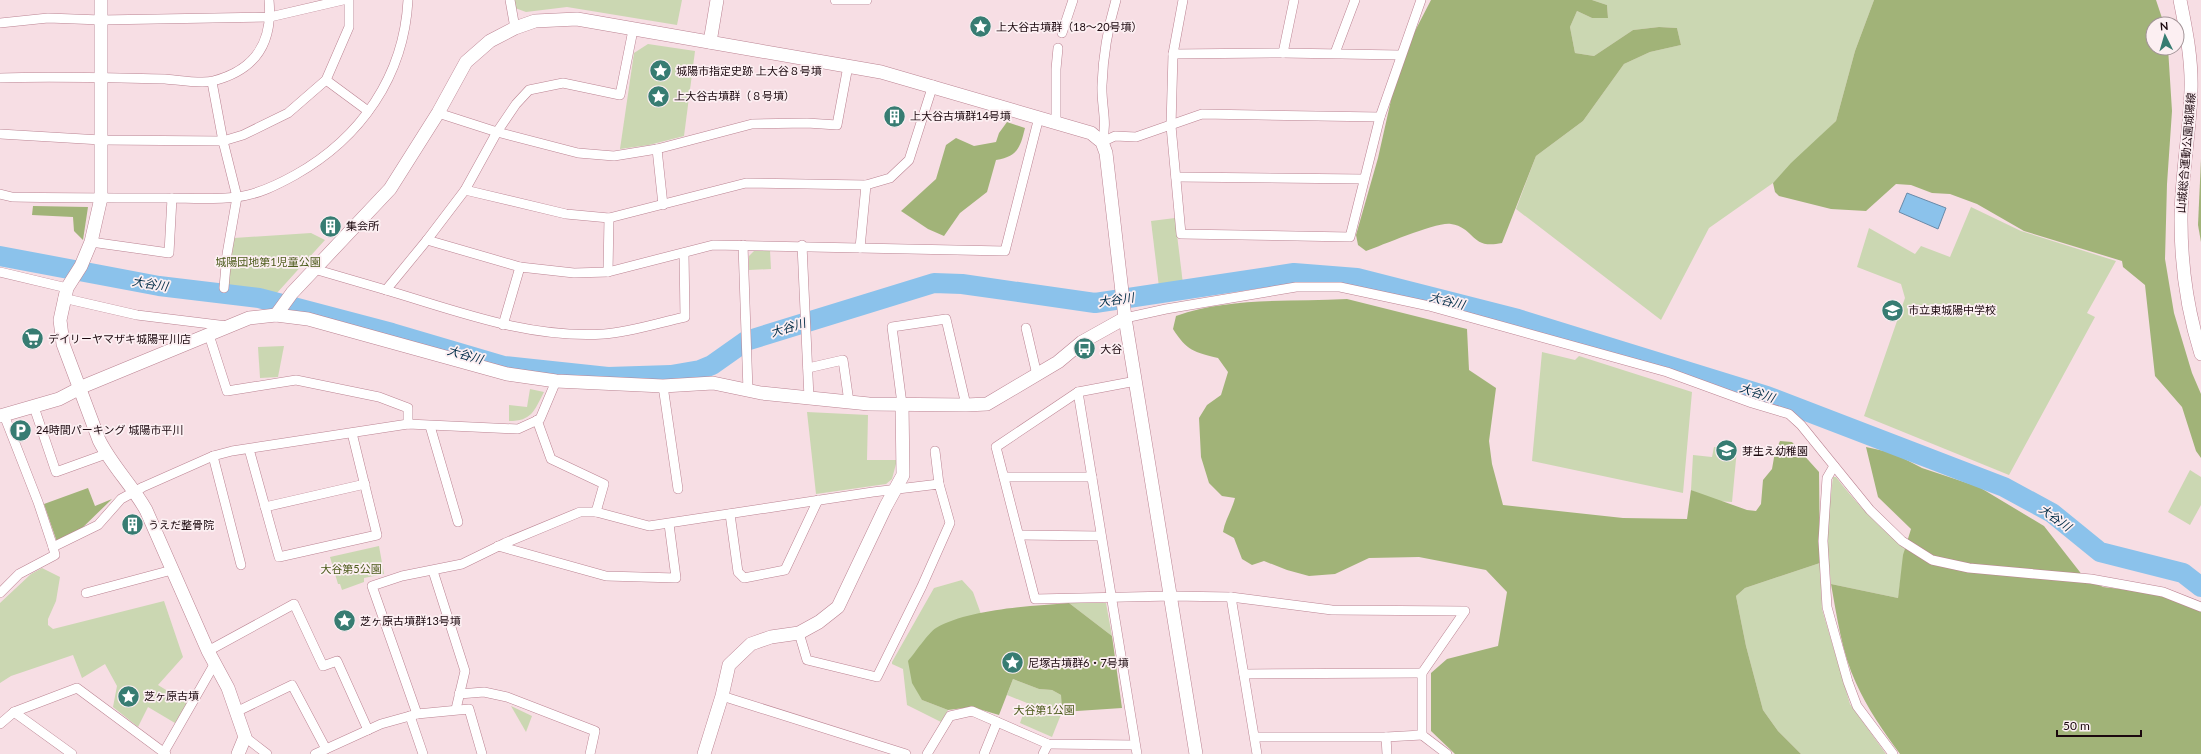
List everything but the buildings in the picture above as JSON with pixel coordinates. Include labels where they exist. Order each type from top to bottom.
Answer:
[{"type":"street","points":[[102,0],[101,198],[91,242],[78,271],[65,293],[60,320],[63,344],[79,389],[106,454],[121,476],[136,491],[146,510],[208,650],[228,688],[244,737],[267,754]]},
{"type":"street","points":[[0,78],[101,78],[212,82],[237,72],[259,54],[269,30],[269,0]]},
{"type":"street","points":[[0,23],[48,18],[101,20],[270,17],[343,0]]},
{"type":"street","points":[[0,134],[101,140],[223,141],[243,135],[288,113],[326,80],[349,27],[349,0]]},
{"type":"street","points":[[0,194],[12,197],[237,197],[274,186],[316,163],[345,140],[368,111],[388,82],[407,20],[408,0]]},
{"type":"street","points":[[510,0],[514,28]]},
{"type":"street","points":[[710,42],[717,0]]},
{"type":"street","points":[[835,0],[867,0]]},
{"type":"street","points":[[1062,33],[1073,0]]},
{"type":"street","points":[[1102,142],[1106,130],[1102,87],[1104,61],[1116,0]]},
{"type":"street","points":[[1183,0],[1173,54],[1171,126],[1181,234],[1350,237],[1380,117],[1400,55],[1421,0]]},
{"type":"street","points":[[1283,53],[1294,0]]},
{"type":"street","points":[[1335,54],[1355,0]]},
{"type":"street","name":"山城総合運動公園城陽線","points":[[2180,0],[2187,33],[2191,90],[2182,186],[2182,257],[2186,291],[2201,354]]},
{"type":"street","points":[[278,312],[314,269],[390,189],[438,113],[466,62],[490,42],[514,28],[535,21],[576,19],[881,72],[933,85],[1056,121],[1091,133],[1102,142],[1106,153],[1122,294],[1172,596],[1196,754]]},
{"type":"street","points":[[386,290],[465,190],[497,132],[516,104],[529,90],[563,83],[620,95],[633,30]]},
{"type":"street","points":[[1056,121],[1056,69],[1058,48]]},
{"type":"street","points":[[1173,54],[1283,53],[1400,55]]},
{"type":"street","points":[[438,113],[497,132],[578,153],[614,156],[657,149],[752,124],[807,123],[837,125],[848,66]]},
{"type":"street","points":[[326,80],[368,111]]},
{"type":"street","points":[[212,82],[223,141],[237,197],[227,254],[224,288]]},
{"type":"street","points":[[465,190],[566,214],[609,218],[746,183],[866,185],[890,178],[909,160],[933,85]]},
{"type":"street","points":[[1102,142],[1114,136],[1136,137],[1202,114],[1380,117]]},
{"type":"street","points":[[427,240],[520,267],[574,273],[608,272],[713,245],[802,245],[860,248],[1005,251],[1040,117]]},
{"type":"street","points":[[657,149],[663,205]]},
{"type":"street","points":[[1176,177],[1364,179]]},
{"type":"street","points":[[860,248],[866,185]]},
{"type":"street","points":[[91,242],[169,253],[172,198]]},
{"type":"street","points":[[608,272],[609,218]]},
{"type":"street","points":[[743,245],[746,334],[748,348],[748,391]]},
{"type":"street","points":[[802,245],[809,398]]},
{"type":"street","points":[[314,269],[503,325],[563,335],[606,334],[684,317],[684,252]]},
{"type":"street","points":[[503,325],[520,267]]},
{"type":"street","points":[[0,272],[138,315],[229,327]]},
{"type":"street","points":[[0,593],[19,574],[55,554],[38,502],[2,416],[59,399],[79,389],[249,318],[278,312],[507,374],[556,382],[663,386],[713,383],[748,391],[869,404],[966,405],[987,404],[1037,375],[1058,362],[1082,342],[1125,312],[1166,309],[1296,287],[1340,287],[1429,306],[1659,370],[1752,403],[1789,414],[1801,425],[1870,510],[1902,541],[1932,560],[1969,568],[2091,579],[2163,592],[2201,607]]},
{"type":"street","points":[[704,754],[722,696],[729,665],[751,644],[771,637],[799,633],[819,622],[838,607],[903,475],[902,404],[892,327],[946,319],[966,405]]},
{"type":"street","points":[[1026,328],[1037,375]]},
{"type":"street","points":[[209,335],[227,390],[296,380],[379,397],[408,408],[408,424]]},
{"type":"street","points":[[808,368],[843,360],[849,402]]},
{"type":"street","points":[[1136,381],[1078,392],[996,447],[1036,599],[1172,596],[1231,597],[1332,610],[1465,611],[1422,673],[1422,735]]},
{"type":"street","points":[[53,547],[98,525],[121,499],[164,476],[214,456],[249,448],[408,424],[518,429],[540,419],[556,382]]},
{"type":"street","points":[[663,386],[678,489]]},
{"type":"street","points":[[927,754],[950,716],[972,711],[1048,744],[1136,750],[1078,392]]},
{"type":"street","points":[[34,406],[56,472],[106,454]]},
{"type":"street","points":[[537,420],[551,459],[604,484],[596,512]]},
{"type":"street","points":[[430,426],[458,522]]},
{"type":"street","points":[[249,448],[279,557],[377,535],[352,433]]},
{"type":"street","points":[[799,633],[806,660],[877,677],[919,592],[950,523],[939,484],[935,451]]},
{"type":"street","points":[[214,456],[240,565]]},
{"type":"street","points":[[1834,466],[1827,478],[1823,541],[1827,607],[1846,675],[1858,706],[1893,754]]},
{"type":"street","points":[[1004,477],[1092,477]]},
{"type":"street","points":[[265,506],[365,484]]},
{"type":"street","points":[[423,754],[413,715],[372,586],[402,576],[462,564],[498,546],[580,512],[596,512],[649,526],[818,500],[939,484]]},
{"type":"street","points":[[730,514],[738,572],[744,578],[785,570],[818,500]]},
{"type":"street","points":[[498,546],[606,576],[676,578],[669,524]]},
{"type":"street","points":[[1019,535],[1101,536]]},
{"type":"street","points":[[86,593],[172,570]]},
{"type":"street","points":[[433,571],[465,671],[456,710]]},
{"type":"street","points":[[1231,597],[1257,754]]},
{"type":"street","points":[[208,650],[294,604],[323,666],[337,661],[368,730]]},
{"type":"street","points":[[0,724],[14,712],[77,688],[165,753],[215,663]]},
{"type":"street","points":[[1244,674],[1422,673]]},
{"type":"street","points":[[236,712],[292,685],[326,749]]},
{"type":"street","points":[[459,694],[484,692],[507,697],[595,731],[590,754]]},
{"type":"street","points":[[722,696],[906,754]]},
{"type":"street","points":[[315,754],[368,730],[413,715],[469,709],[474,733],[482,754]]},
{"type":"street","points":[[14,712],[72,754]]},
{"type":"street","points":[[984,754],[997,722]]},
{"type":"street","points":[[1255,737],[1386,737],[1422,735],[1447,754]]},
{"type":"street","points":[[238,754],[244,737]]},
{"type":"street","points":[[1386,737],[1387,754]]},
{"type":"street","points":[[1043,754],[1048,744]]},
{"type":"green space","points":[[515,0],[682,0],[677,25],[567,7],[526,12],[515,8]]},
{"type":"green space","points":[[1431,0],[1592,0],[1607,5],[1608,18],[1592,18],[1577,11],[1570,27],[1575,53],[1594,56],[1633,30],[1659,27],[1677,28],[1681,45],[1650,52],[1624,64],[1583,121],[1536,156],[1502,243],[1484,244],[1459,226],[1444,224],[1366,251],[1358,245],[1356,235],[1378,158],[1400,60]]},
{"type":"green space","points":[[1592,0],[1874,0],[1855,51],[1836,121],[1773,183],[1709,228],[1661,320],[1516,209],[1536,156],[1583,121],[1624,64],[1650,52],[1681,45],[1677,28],[1659,27],[1633,30],[1594,56],[1575,53],[1570,27],[1577,11],[1592,18],[1608,18],[1607,5]]},
{"type":"green space","points":[[1874,0],[2156,0],[2161,16],[2145,16],[2145,56],[2169,56],[2172,111],[2167,184],[2165,259],[2174,313],[2192,373],[2201,394],[2201,458],[2196,451],[2182,407],[2155,376],[2145,285],[2123,267],[2122,261],[2024,231],[1977,204],[1950,194],[1932,193],[1911,185],[1896,184],[1866,211],[1831,209],[1779,196],[1775,192],[1773,183],[1791,163],[1836,121],[1855,51]]},
{"type":"green space","points":[[648,44],[695,51],[684,136],[649,145],[620,149],[634,53]]},
{"type":"green space","points":[[1007,122],[1025,128],[1017,150],[1009,156],[996,160],[987,192],[960,213],[944,236],[928,229],[901,211],[936,179],[946,145],[956,138],[974,146],[996,142],[999,133]]},
{"type":"green space","points":[[2201,159],[2201,242],[2198,225]]},
{"type":"green space","points":[[33,206],[88,207],[83,240],[74,231],[73,217],[32,215]]},
{"type":"green space","points":[[1971,207],[2021,231],[2116,261],[2087,313],[2095,317],[2009,475],[1864,416],[1905,298],[1901,284],[1857,267],[1869,228],[1915,254],[1921,246],[1950,257]]},
{"type":"green space","points":[[1175,218],[1183,284],[1159,287],[1151,221]]},
{"type":"green space","name":"城陽団地第1児童公園","points":[[311,233],[325,240],[276,294],[263,289],[228,285],[234,238]]},
{"type":"green space","points":[[770,250],[771,269],[749,270],[749,256],[754,251]]},
{"type":"green space","points":[[1347,299],[1467,329],[1469,370],[1496,388],[1489,441],[1492,464],[1503,505],[1623,518],[1687,519],[1691,490],[1747,510],[1756,511],[1761,504],[1763,480],[1772,469],[1775,452],[1780,441],[1792,442],[1819,472],[1820,563],[1745,588],[1736,596],[1746,646],[1763,710],[1778,731],[1801,754],[1455,754],[1431,731],[1431,673],[1447,659],[1498,646],[1507,592],[1486,570],[1419,557],[1369,558],[1335,574],[1309,576],[1287,570],[1264,561],[1252,565],[1242,559],[1234,538],[1223,532],[1235,498],[1222,496],[1209,483],[1201,457],[1199,418],[1207,405],[1221,395],[1228,372],[1218,358],[1192,350],[1183,342],[1173,329],[1176,316],[1196,310],[1239,303]]},
{"type":"green space","points":[[284,346],[278,377],[260,378],[258,347]]},
{"type":"green space","points":[[1542,352],[1575,360],[1579,356],[1692,392],[1683,493],[1532,461]]},
{"type":"green space","points":[[530,389],[544,392],[535,410],[528,417],[517,421],[509,421],[509,405],[527,407]]},
{"type":"green space","points":[[807,412],[868,415],[867,460],[897,460],[892,479],[886,484],[816,494]]},
{"type":"green space","points":[[1714,447],[1737,449],[1732,502],[1716,501],[1691,490],[1693,455],[1712,457]]},
{"type":"green space","points":[[1866,447],[1893,453],[1922,468],[1979,487],[2044,526],[2083,576],[2103,587],[2145,592],[2189,604],[2201,612],[2201,754],[1900,754],[1871,711],[1860,692],[1851,671],[1840,635],[1831,584],[1898,598],[1903,555],[1911,529],[1878,497]]},
{"type":"green space","points":[[2190,470],[2201,477],[2201,505],[2190,525],[2168,512]]},
{"type":"green space","points":[[1833,477],[1836,477],[1860,506],[1905,548],[1898,598],[1831,584],[1826,537]]},
{"type":"green space","points":[[88,488],[95,506],[112,499],[77,533],[57,542],[44,504]]},
{"type":"green space","name":"大谷第5公園","points":[[379,546],[384,574],[364,578],[364,582],[342,590],[340,584],[338,584],[330,557]]},
{"type":"green space","points":[[1820,563],[1822,609],[1850,704],[1886,754],[1801,754],[1778,731],[1763,710],[1746,646],[1736,596],[1745,588]]},
{"type":"green space","points":[[42,568],[60,577],[56,601],[48,619],[48,625],[53,629],[164,601],[183,657],[158,685],[187,703],[175,723],[148,707],[138,727],[113,707],[117,686],[105,664],[82,678],[73,655],[11,676],[0,683],[0,603],[31,574]]},
{"type":"green space","points":[[962,580],[973,592],[981,614],[963,618],[922,700],[948,710],[941,722],[907,705],[903,669],[892,664],[892,662],[934,588]]},
{"type":"green space","points":[[1069,603],[1106,603],[1112,636]]},
{"type":"green space","points":[[1069,603],[1112,636],[1122,708],[1062,712],[1061,695],[1052,690],[1039,689],[1013,679],[999,715],[972,707],[948,710],[922,700],[912,683],[908,661],[925,639],[936,628],[965,616],[1019,607]]},
{"type":"green space","name":"大谷第1公園","points":[[1013,679],[1039,689],[1052,690],[1061,695],[1062,712],[1052,737],[1020,723],[1027,703],[1007,695]]},
{"type":"green space","points":[[511,706],[532,716],[526,732]]},
{"type":"water","points":[[1907,193],[1946,208],[1938,229],[1899,212]]},
{"type":"waterway","name":"大谷川","points":[[0,256],[159,286],[259,298],[392,333],[504,366],[608,377],[671,375],[700,370],[712,365],[746,341],[934,283],[962,284],[1095,303],[1294,273],[1357,278],[1518,319],[1767,396],[2004,487],[2052,513],[2100,552],[2183,573],[2201,587]]},
{"type":"place","name":"上大谷古墳群（18～20号墳）","points":[[981,27]]},
{"type":"place","name":"城陽市指定史跡 上大谷８号墳","points":[[661,71]]},
{"type":"place","name":"上大谷古墳群（８号墳）","points":[[659,96]]},
{"type":"place","name":"上大谷古墳群14号墳","points":[[894,116]]},
{"type":"place","name":"集会所","points":[[330,226]]},
{"type":"place","name":"市立東城陽中学校","points":[[1892,310]]},
{"type":"place","name":"デイリーヤマザキ城陽平川店","points":[[33,339]]},
{"type":"place","name":"大谷","points":[[1084,349]]},
{"type":"place","name":"24時間パーキング 城陽市平川","points":[[21,430]]},
{"type":"place","name":"芽生え幼稚園","points":[[1727,451]]},
{"type":"place","name":"うえだ整骨院","points":[[132,525]]},
{"type":"place","name":"芝ヶ原古墳群13号墳","points":[[345,621]]},
{"type":"place","name":"尼塚古墳群6・7号墳","points":[[1012,663]]},
{"type":"place","name":"芝ヶ原古墳","points":[[129,696]]}]
